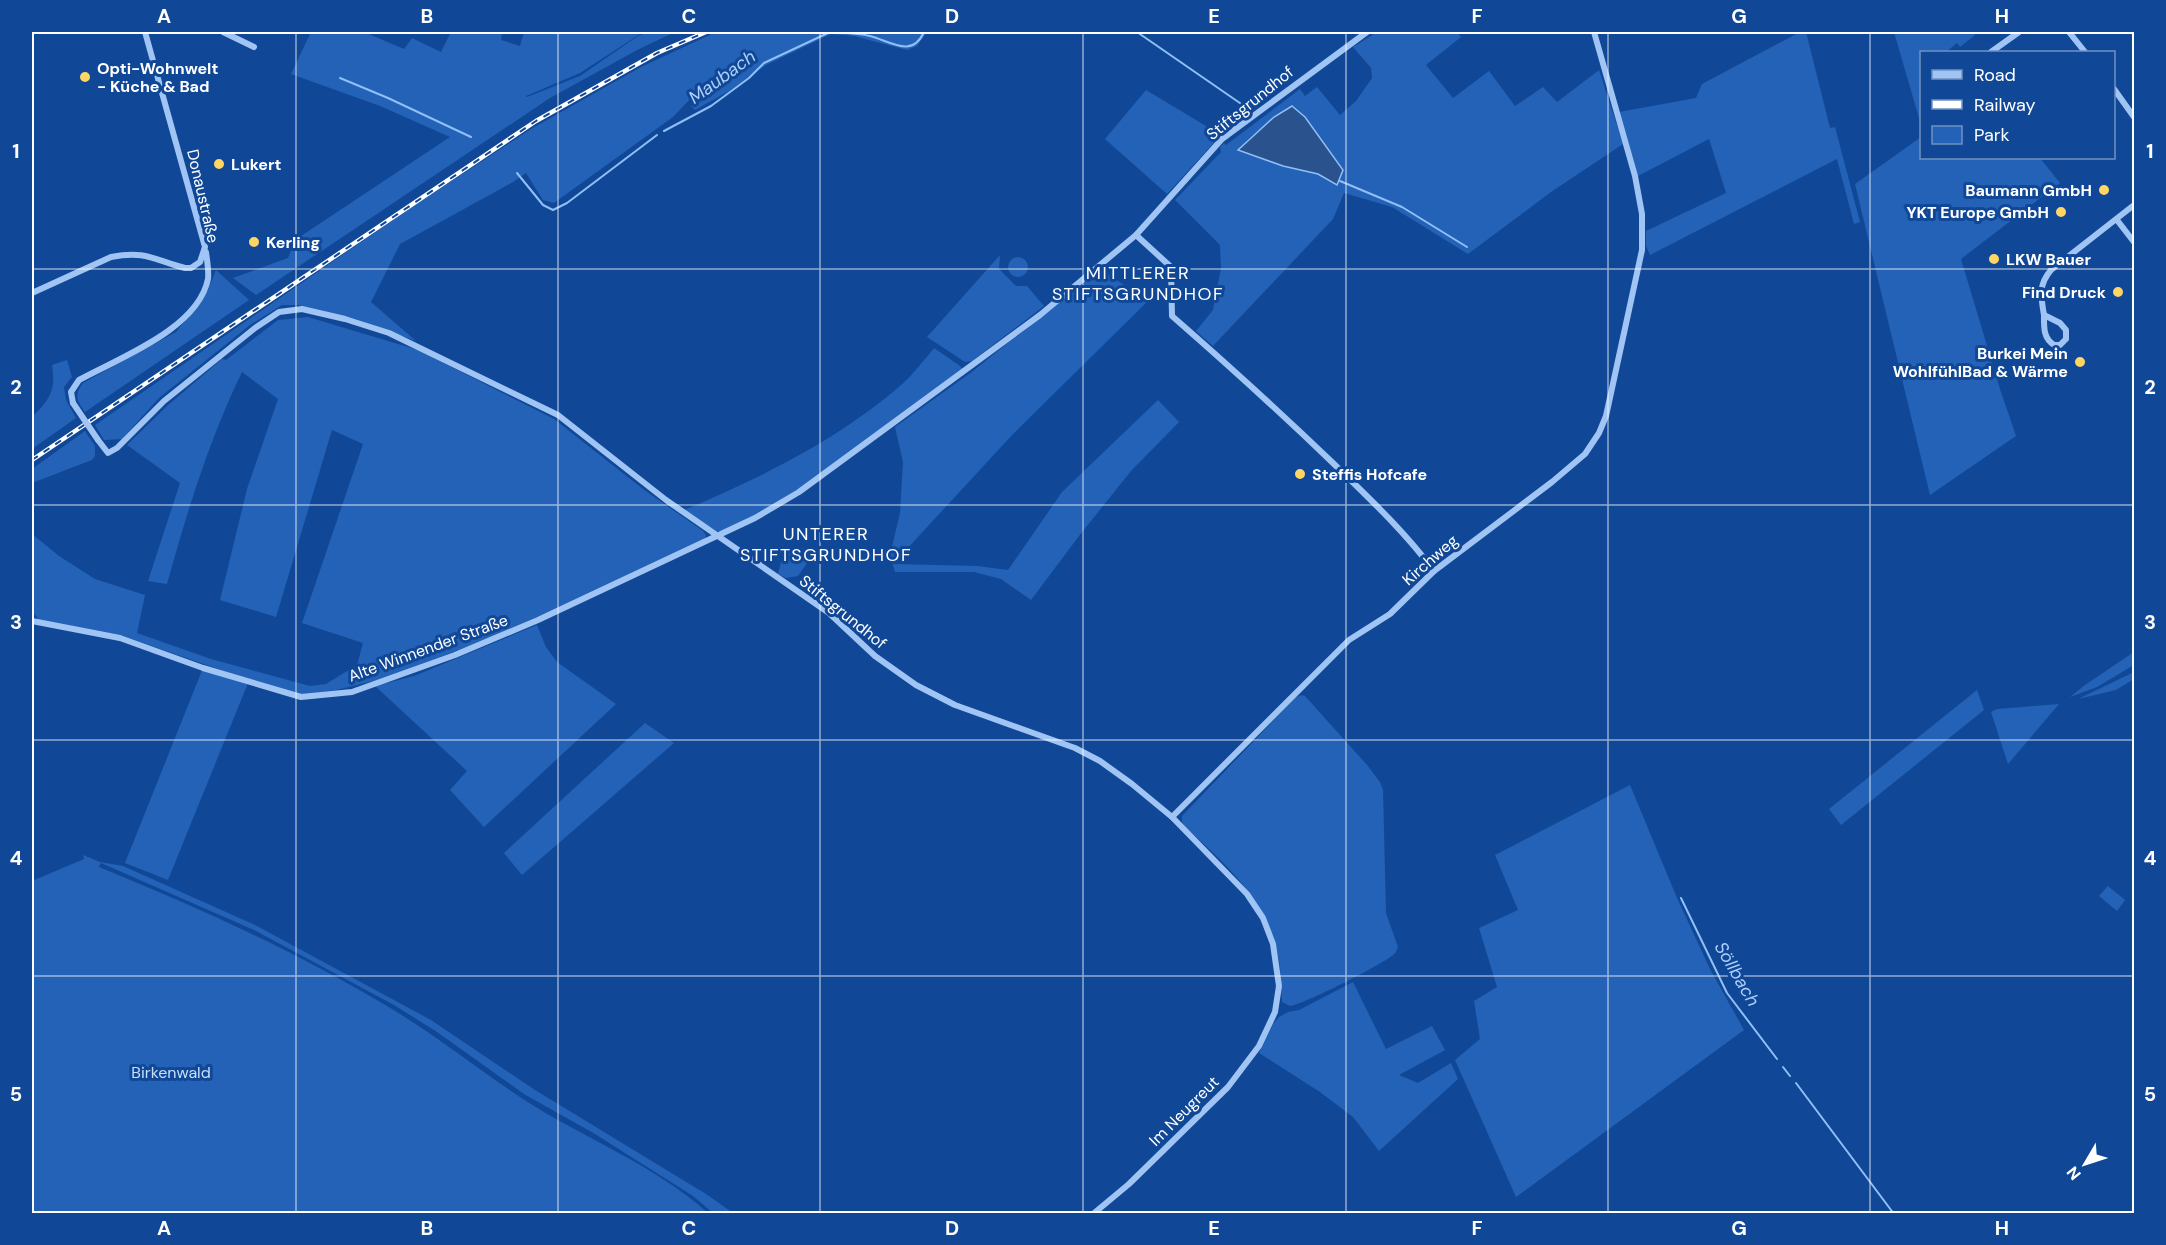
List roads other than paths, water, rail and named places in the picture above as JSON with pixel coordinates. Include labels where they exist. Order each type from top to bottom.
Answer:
[{"type":"street","name":"Donaustraße","points":[[32,293],[120,255],[144,255],[175,266],[191,268],[200,262],[205,247],[145,32]]},
{"type":"street","points":[[223,32],[254,47]]},
{"type":"street","name":"Stiftsgrundhof","points":[[717,536],[755,518],[799,492],[1040,315],[1136,235],[1222,139],[1367,32]]},
{"type":"street","name":"Kirchweg","points":[[1173,818],[1349,640],[1390,614],[1434,571],[1552,482],[1585,454],[1599,434],[1606,416],[1636,285],[1642,250],[1642,214],[1635,176],[1594,32]]},
{"type":"street","points":[[1992,51],[2019,32]]},
{"type":"street","points":[[2069,32],[2084,51]]},
{"type":"street","points":[[2115,90],[2134,117]]},
{"type":"street","points":[[2044,315],[2060,323],[2066,330],[2067,337],[2062,344],[2054,345],[2045,334],[2041,294],[2045,277],[2134,206]]},
{"type":"street","points":[[2117,220],[2134,242]]},
{"type":"street","points":[[1136,235],[1171,267],[1172,316],[1296,428],[1388,516],[1434,571]]},
{"type":"street","points":[[205,247],[208,277],[196,304],[172,329],[74,385],[71,392],[73,403],[108,453],[117,448],[164,400],[255,328],[279,312],[302,309],[389,333],[558,415],[666,500],[717,536]]},
{"type":"street","name":"Stiftsgrundhof","points":[[717,536],[829,613],[875,656],[916,685],[955,705],[1058,742],[1100,761],[1173,818],[1229,874],[1247,894],[1263,918],[1273,944],[1277,965],[1279,986],[1275,1012]]},
{"type":"street","name":"Alte Winnender Straße","points":[[32,621],[120,638],[226,676],[301,697],[352,692],[455,655],[538,620],[717,536]]},
{"type":"street","name":"Im Neugreut","points":[[1093,1214],[1129,1184],[1228,1087],[1259,1047],[1275,1012]]},
{"type":"waterway","name":"Maubach","points":[[664,131],[711,106],[749,78],[764,63],[830,32]]},
{"type":"waterway","name":"Maubach","points":[[831,32],[865,35],[900,46],[913,45],[924,32]]},
{"type":"waterway","points":[[1137,32],[1250,110]]},
{"type":"waterway","name":"Maubach","points":[[340,78],[471,137]]},
{"type":"waterway","name":"Maubach","points":[[517,173],[543,205],[553,210],[567,203],[657,135]]},
{"type":"waterway","points":[[1340,181],[1402,207],[1467,247]]},
{"type":"waterway","name":"Söllbach","points":[[1681,898],[1727,993],[1777,1059]]},
{"type":"waterway","name":"Söllbach","points":[[1783,1067],[1790,1076]]},
{"type":"waterway","name":"Söllbach","points":[[1796,1083],[1894,1214]]},
{"type":"railway","points":[[32,460],[536,121],[657,53],[706,32]]},
{"type":"place","name":"Opti-Wohnwelt - Küche & Bad","points":[[85,77]]},
{"type":"place","name":"Lukert","points":[[219,164]]},
{"type":"place","name":"Baumann GmbH","points":[[2104,190]]},
{"type":"place","name":"YKT Europe GmbH","points":[[2061,212]]},
{"type":"place","name":"Kerling","points":[[254,242]]},
{"type":"place","name":"LKW Bauer","points":[[1994,259]]},
{"type":"place","name":"Find Druck","points":[[2118,292]]},
{"type":"place","name":"Burkei Mein WohlfühlBad & Wärme","points":[[2080,362]]},
{"type":"place","name":"Steffis Hofcafe","points":[[1300,474]]},
{"type":"district","name":"MITTLERER STIFTSGRUNDHOF","points":[[1138,283]]},
{"type":"district","name":"UNTERER STIFTSGRUNDHOF","points":[[826,544]]},
{"type":"park label","name":"Birkenwald","points":[[171,1072]]}]
